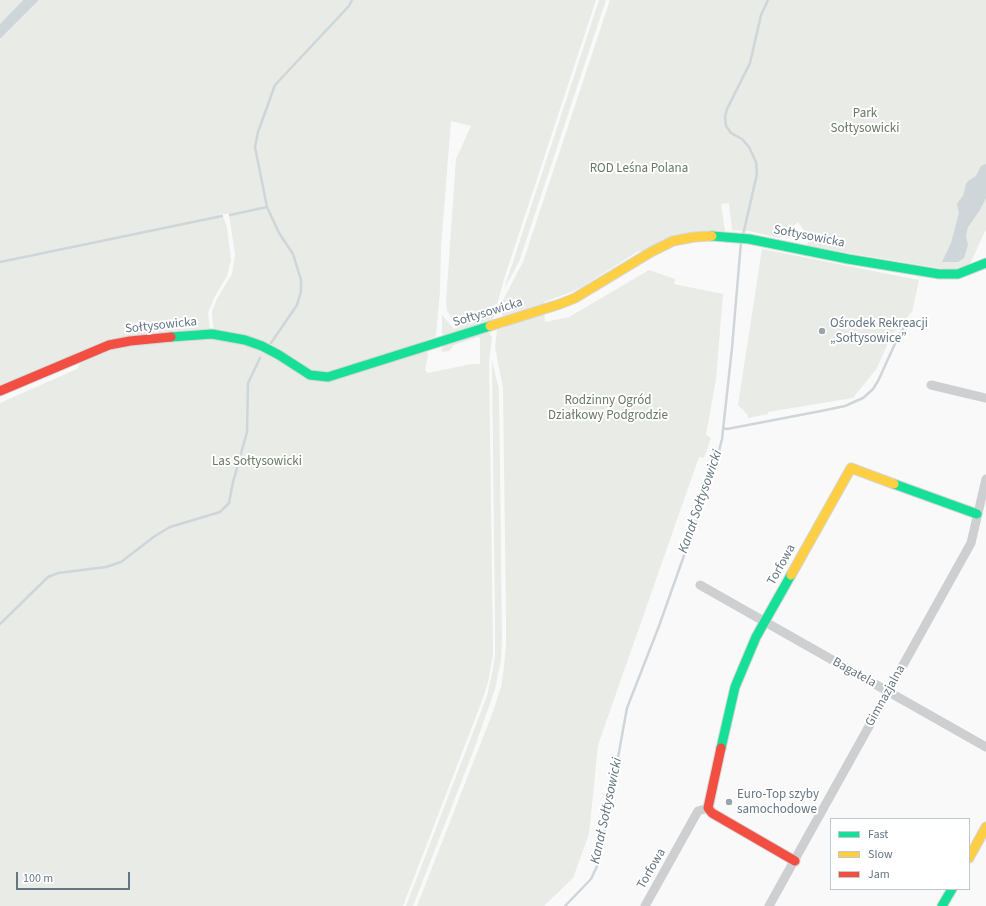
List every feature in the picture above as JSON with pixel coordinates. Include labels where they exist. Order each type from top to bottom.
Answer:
[{"type":"street","name":"Sołtysowicka","points":[[0,391],[108,345],[145,339],[212,334],[245,340],[262,346],[310,375],[328,377],[560,304],[575,298],[651,252],[673,241],[698,236],[749,239],[939,274],[958,274],[986,263]]},
{"type":"street","points":[[931,385],[986,398]]},
{"type":"street","name":"Torfowa","points":[[645,906],[698,811],[708,808],[735,687],[756,637],[851,468],[978,514]]},
{"type":"street","name":"Gimnazjalna","points":[[770,906],[971,543],[986,480]]},
{"type":"street","name":"Bagatela","points":[[700,585],[986,746]]},
{"type":"street","points":[[708,808],[712,814],[795,861]]},
{"type":"street","points":[[970,856],[986,828]]},
{"type":"street","points":[[942,906],[951,890]]},
{"type":"green space","points":[[0,0],[23,0],[0,24]]},
{"type":"green space","name":"Las Sołtysowicki","points":[[39,0],[596,0],[504,279],[493,319],[444,336],[442,333],[442,315],[454,329],[463,325],[451,317],[447,311],[446,302],[456,159],[471,126],[451,121],[436,335],[435,337],[426,340],[428,356],[425,370],[428,373],[471,364],[480,364],[480,338],[478,337],[454,345],[449,351],[443,352],[441,350],[446,343],[484,331],[488,331],[492,337],[489,362],[493,654],[488,682],[483,698],[403,906],[0,906],[0,403],[77,369],[83,358],[115,349],[160,340],[213,336],[245,343],[250,339],[214,332],[212,311],[217,299],[232,274],[235,254],[229,214],[222,214],[227,227],[231,260],[227,276],[214,298],[208,313],[210,331],[157,334],[108,342],[58,361],[0,387],[0,39]]},
{"type":"green space","points":[[599,0],[606,0],[519,262],[504,289]]},
{"type":"green space","name":"Park Sołtysowicki","points":[[610,0],[986,0],[986,229],[970,264],[958,269],[946,269],[807,246],[809,237],[798,222],[779,238],[749,231],[732,230],[729,203],[721,204],[725,231],[637,252],[582,287],[544,302],[544,305],[503,316],[500,312],[501,304],[523,262]]},
{"type":"green space","name":"Ośrodek Rekreacji „Sołtysowice”","points":[[762,249],[919,280],[912,312],[891,336],[877,368],[853,398],[768,412],[768,414],[748,418],[747,414],[738,405]]},
{"type":"green space","name":"Rodzinny Ogród Działkowy Podgrodzie","points":[[649,270],[675,279],[674,284],[723,294],[716,379],[706,435],[711,438],[704,458],[699,457],[598,745],[589,834],[573,878],[544,906],[417,906],[493,712],[501,687],[504,667],[506,617],[503,388],[495,347],[497,330],[544,313],[545,322],[569,317]]},
{"type":"green space","points":[[492,361],[499,389],[501,660],[495,689],[473,752],[413,906],[406,906],[487,696],[493,669],[495,655],[495,617]]},
{"type":"shaded area","points":[[23,0],[39,0],[0,39],[0,24]]},
{"type":"shaded area","points":[[986,164],[986,198],[980,210],[968,227],[966,236],[968,245],[964,258],[958,262],[942,262],[951,243],[959,213],[957,204],[963,196],[968,181],[976,176],[981,166]]},
{"type":"waterway","points":[[271,343],[297,305],[301,291],[301,280],[293,254],[279,233],[267,207],[255,147],[258,132],[275,85],[349,6],[352,0]]},
{"type":"waterway","name":"Kanał Sołtysowicki","points":[[743,235],[757,174],[756,162],[749,147],[742,139],[731,133],[726,126],[725,117],[727,109],[750,63],[761,15],[768,0]]},
{"type":"waterway","points":[[230,215],[267,207]]},
{"type":"waterway","points":[[0,262],[222,216]]},
{"type":"waterway","name":"Kanał Sołtysowicki","points":[[565,906],[591,879],[599,862],[627,708],[659,626],[714,471],[722,439],[732,348],[741,242]]},
{"type":"waterway","points":[[723,428],[727,429],[845,406],[863,398],[873,389],[878,381],[899,335],[911,320]]},
{"type":"waterway","points":[[0,624],[48,577],[58,573],[106,567],[121,562],[155,536],[170,527],[220,512],[229,503],[233,482],[247,432],[248,383],[260,358]]},
{"type":"traffic: fast","points":[[712,236],[749,239],[848,259],[939,274],[958,274],[986,263]]},
{"type":"traffic: fast","points":[[171,337],[212,334],[245,340],[262,346],[279,355],[310,375],[328,377],[490,326]]},
{"type":"traffic: fast","points":[[894,484],[977,514]]},
{"type":"traffic: fast","points":[[721,748],[735,687],[756,637],[791,575]]},
{"type":"traffic: fast","points":[[942,906],[951,890]]},
{"type":"traffic: slow","points":[[490,326],[575,298],[651,252],[673,241],[694,237],[712,236]]},
{"type":"traffic: slow","points":[[791,575],[851,468],[894,484]]},
{"type":"traffic: slow","points":[[970,856],[986,827]]},
{"type":"traffic: jam","points":[[0,391],[109,345],[130,341],[171,337]]},
{"type":"traffic: jam","points":[[721,748],[708,808],[712,813],[795,861]]},
{"type":"place","name":"Ośrodek Rekreacji „Sołtysowice”","points":[[822,331]]},
{"type":"place","name":"Euro-Top szyby samochodowe","points":[[729,802]]},
{"type":"park label","name":"ROD Leśna Polana","points":[[639,169]]}]
